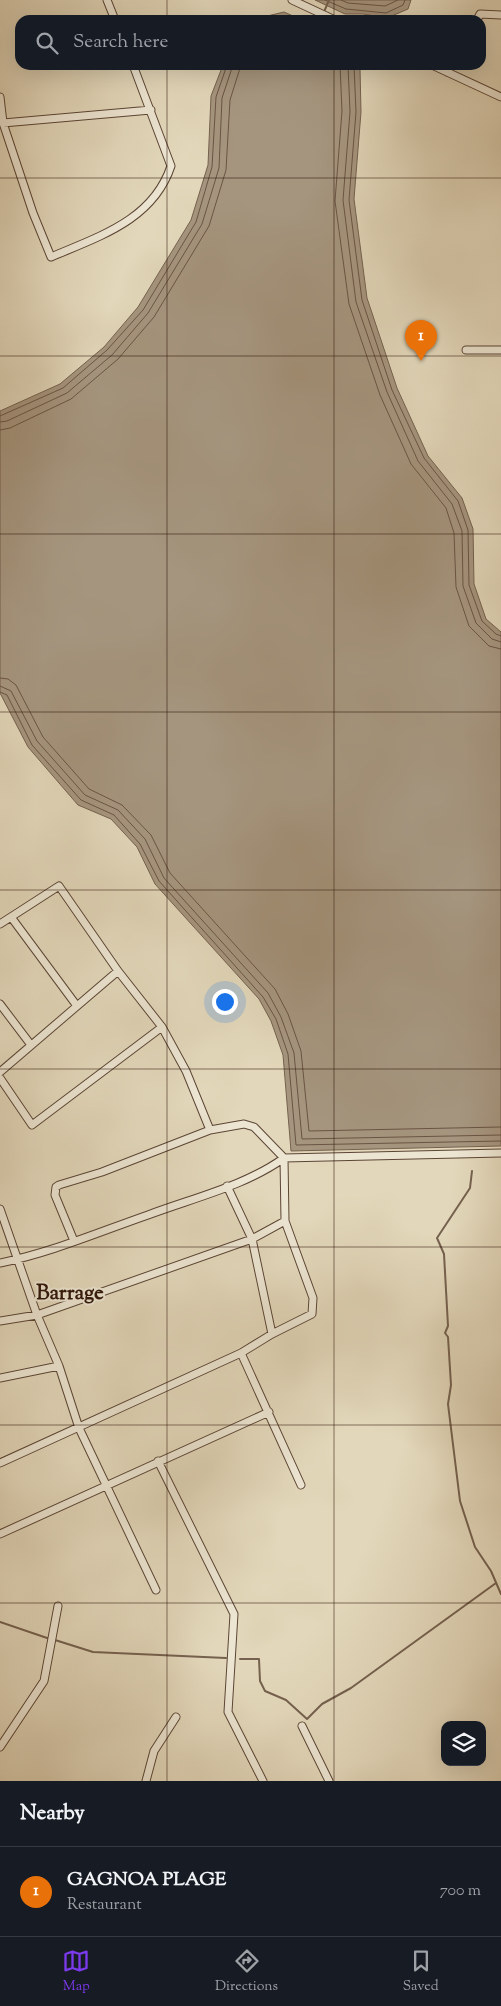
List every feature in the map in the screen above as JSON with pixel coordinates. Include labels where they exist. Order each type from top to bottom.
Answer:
[{"type":"street","points":[[107,0],[113,15]]},
{"type":"street","points":[[292,0],[324,15]]},
{"type":"street","points":[[480,15],[501,15]]},
{"type":"street","points":[[0,97],[4,123],[33,213],[51,257],[101,236],[142,212],[157,196],[171,166],[135,70]]},
{"type":"street","points":[[453,70],[501,97]]},
{"type":"street","points":[[4,123],[151,110]]},
{"type":"street","points":[[466,350],[501,350]]},
{"type":"street","points":[[0,924],[59,886],[118,972],[162,1027],[186,1070],[210,1130]]},
{"type":"street","points":[[11,917],[77,1006]]},
{"type":"street","points":[[0,1072],[118,972]]},
{"type":"street","points":[[0,1004],[31,1045]]},
{"type":"street","points":[[0,1078],[32,1125],[162,1027]]},
{"type":"street","points":[[0,1464],[241,1353],[272,1334],[312,1314],[313,1298],[285,1221],[284,1158],[250,1125],[210,1130],[56,1187],[55,1194],[74,1241]]},
{"type":"street","points":[[0,1263],[19,1259],[74,1241],[227,1186],[267,1171],[284,1158],[501,1153]]},
{"type":"street","points":[[227,1186],[252,1239],[272,1334]]},
{"type":"street","points":[[0,1209],[37,1315],[60,1366],[79,1428],[156,1590]]},
{"type":"street","points":[[0,1321],[37,1315],[252,1239],[285,1221]]},
{"type":"street","points":[[241,1353],[301,1485]]},
{"type":"street","points":[[0,1378],[60,1366]]},
{"type":"street","points":[[0,1534],[269,1412]]},
{"type":"street","points":[[158,1461],[234,1614],[228,1712],[263,1781]]},
{"type":"street","points":[[0,1747],[44,1681],[58,1606]]},
{"type":"street","points":[[146,1781],[154,1751],[176,1717]]},
{"type":"street","points":[[302,1726],[329,1781]]},
{"type":"water","points":[[315,0],[411,0],[408,9],[394,15],[345,14]]},
{"type":"water","points":[[284,12],[291,15],[271,15]]},
{"type":"water","points":[[221,70],[360,70],[361,112],[354,199],[367,298],[397,388],[428,456],[462,498],[473,529],[474,584],[486,619],[501,632],[501,1146],[291,1151],[283,1055],[271,1021],[259,999],[155,884],[137,847],[111,819],[78,805],[28,747],[0,693],[0,411],[60,384],[104,347],[138,307],[191,220],[208,165],[211,96]]},
{"type":"waterway","points":[[324,12],[329,0]]},
{"type":"waterway","points":[[472,1171],[470,1188],[437,1238],[444,1254],[448,1326],[445,1333],[448,1337],[451,1385],[448,1404],[460,1501],[475,1547],[491,1571],[501,1594]]},
{"type":"waterway","points":[[240,1659],[259,1659],[260,1681],[265,1691],[286,1700],[307,1719],[322,1704],[351,1688],[496,1583]]},
{"type":"waterway","points":[[0,1622],[50,1639]]},
{"type":"waterway","points":[[55,1640],[93,1652],[226,1658]]},
{"type":"place","name":"GAGNOA PLAGE","points":[[421,361]]},
{"type":"district","name":"Barrage","points":[[70,1294]]}]
